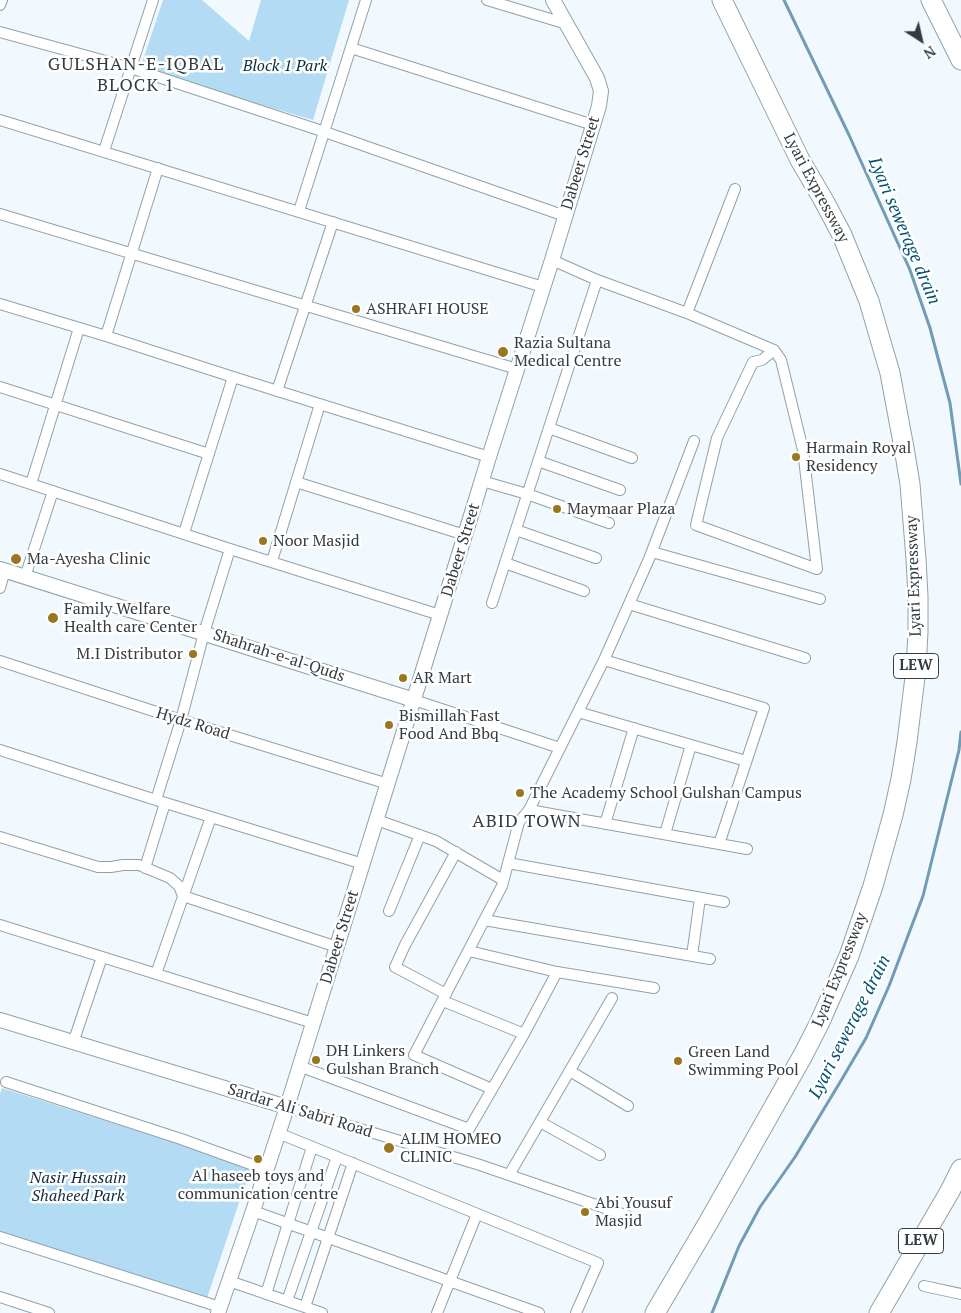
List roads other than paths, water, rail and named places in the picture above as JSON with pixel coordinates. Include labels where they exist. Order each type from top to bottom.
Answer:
[{"type":"highway","name":"Lyari Expressway","points":[[655,1313],[802,1057],[819,1024],[848,956],[873,886],[901,779],[916,669],[918,632],[918,596],[908,475],[898,410],[875,319],[842,235],[800,160],[722,0]]},
{"type":"highway","points":[[931,0],[961,60]]},
{"type":"highway","name":"LEW","points":[[879,1313],[961,1169]]},
{"type":"street","points":[[0,5],[2,0]]},
{"type":"street","points":[[104,151],[153,0]]},
{"type":"street","points":[[299,211],[366,0]]},
{"type":"street","points":[[487,0],[567,24]]},
{"type":"street","name":"Dabeer Street","points":[[219,1310],[287,1107],[482,481],[488,456],[600,106],[601,91],[597,78],[553,0]]},
{"type":"street","points":[[0,32],[131,68],[325,132],[565,216]]},
{"type":"street","points":[[351,48],[593,125]]},
{"type":"street","points":[[0,120],[543,287]]},
{"type":"street","points":[[106,336],[158,168]]},
{"type":"street","points":[[687,313],[735,189]]},
{"type":"street","points":[[0,214],[517,369]]},
{"type":"street","points":[[277,391],[333,222]]},
{"type":"street","points":[[552,260],[597,280],[687,313],[774,350],[780,360],[804,450],[817,569],[696,525],[717,438],[752,362],[762,360],[774,350]]},
{"type":"street","points":[[492,603],[597,280]]},
{"type":"street","points":[[0,304],[488,456]]},
{"type":"street","points":[[31,484],[79,328]]},
{"type":"street","points":[[184,533],[233,377]]},
{"type":"street","points":[[0,387],[209,454]]},
{"type":"street","points":[[272,561],[320,404]]},
{"type":"street","points":[[549,428],[632,458]]},
{"type":"street","points":[[492,1089],[414,1055],[502,886],[519,822],[529,810],[604,660],[652,552],[694,440]]},
{"type":"street","points":[[538,461],[620,490]]},
{"type":"street","points":[[0,474],[440,615]]},
{"type":"street","points":[[482,481],[527,494],[609,523]]},
{"type":"street","points":[[296,482],[465,535]]},
{"type":"street","points":[[25,577],[54,491]]},
{"type":"street","points":[[516,530],[596,558]]},
{"type":"street","points":[[145,868],[160,802],[204,633],[230,549]]},
{"type":"street","points":[[652,552],[820,599]]},
{"type":"street","points":[[505,564],[584,591]]},
{"type":"street","points":[[0,588],[2,569]]},
{"type":"street","name":"Shahrah-e-al-Quds","points":[[2,569],[414,700]]},
{"type":"street","points":[[629,604],[805,658]]},
{"type":"street","points":[[604,660],[764,708],[719,844]]},
{"type":"street","name":"Hydz Road","points":[[0,661],[181,720],[388,784]]},
{"type":"street","points":[[414,700],[560,748]]},
{"type":"street","points":[[578,712],[746,761]]},
{"type":"street","points":[[605,824],[634,728]]},
{"type":"street","points":[[665,834],[691,745]]},
{"type":"street","points":[[0,750],[160,802],[363,864]]},
{"type":"street","points":[[529,810],[747,849]]},
{"type":"street","points":[[156,974],[211,817]]},
{"type":"street","points":[[376,820],[436,841],[503,880]]},
{"type":"street","points":[[389,911],[420,835]]},
{"type":"street","points":[[0,837],[98,867],[139,865],[170,878],[179,886],[183,896],[337,947]]},
{"type":"street","points":[[456,852],[404,945],[395,967],[445,998],[524,1034]]},
{"type":"street","points":[[508,863],[724,902]]},
{"type":"street","points":[[692,956],[700,898]]},
{"type":"street","points":[[484,920],[710,959]]},
{"type":"street","points":[[0,924],[313,1023]]},
{"type":"street","points":[[469,951],[557,972],[654,988]]},
{"type":"street","points":[[74,1043],[102,957]]},
{"type":"street","points":[[299,1066],[469,1129],[524,1034],[557,972]]},
{"type":"street","points":[[509,1176],[612,998]]},
{"type":"street","name":"Sardar Ali Sabri Road","points":[[0,1020],[480,1165],[628,1216]]},
{"type":"street","points":[[570,1071],[628,1106]]},
{"type":"street","points":[[6,1082],[181,1139],[266,1170]]},
{"type":"street","points":[[540,1122],[600,1155]]},
{"type":"street","points":[[278,1133],[598,1262],[576,1313]]},
{"type":"street","points":[[266,1294],[312,1147]]},
{"type":"street","points":[[287,1301],[337,1157]]},
{"type":"street","points":[[305,1307],[353,1164]]},
{"type":"street","points":[[253,1211],[539,1313]]},
{"type":"street","points":[[437,1313],[477,1214]]},
{"type":"street","points":[[0,1237],[219,1310]]},
{"type":"street","points":[[229,1282],[322,1313]]},
{"type":"street","points":[[924,1286],[961,1294]]},
{"type":"street","points":[[0,1297],[49,1313]]},
{"type":"waterway","name":"Lyari sewerage drain","points":[[784,0],[849,135],[910,270],[930,328],[950,403],[961,484]]},
{"type":"waterway","name":"Lyari sewerage drain","points":[[712,1313],[739,1246],[760,1207],[795,1157],[866,1038],[889,986],[923,896],[959,750],[961,732]]},
{"type":"place","name":"ASHRAFI HOUSE","points":[[356,309]]},
{"type":"place","name":"Razia Sultana Medical Centre","points":[[503,352]]},
{"type":"place","name":"Harmain Royal Residency","points":[[796,457]]},
{"type":"place","name":"Maymaar Plaza","points":[[557,509]]},
{"type":"place","name":"Noor Masjid","points":[[263,541]]},
{"type":"place","name":"Ma-Ayesha Clinic","points":[[16,559]]},
{"type":"place","name":"Family Welfare Health care Center","points":[[53,618]]},
{"type":"place","name":"M.I Distributor","points":[[193,654]]},
{"type":"place","name":"AR Mart","points":[[403,678]]},
{"type":"place","name":"Bismillah Fast Food And Bbq","points":[[389,725]]},
{"type":"place","name":"The Academy School Gulshan Campus","points":[[520,793]]},
{"type":"place","name":"DH Linkers Gulshan Branch","points":[[316,1060]]},
{"type":"place","name":"Green Land Swimming Pool","points":[[678,1061]]},
{"type":"place","name":"ALIM HOMEO CLINIC","points":[[389,1148]]},
{"type":"place","name":"Al haseeb toys and communication centre","points":[[258,1159]]},
{"type":"place","name":"Abi Yousuf Masjid","points":[[585,1212]]},
{"type":"district","name":"GULSHAN-E-IQBAL BLOCK 1","points":[[136,75]]},
{"type":"district","name":"ABID TOWN","points":[[527,822]]},
{"type":"park label","name":"Block 1 Park","points":[[285,66]]},
{"type":"park label","name":"Nasir Hussain Shaheed Park","points":[[78,1187]]}]
